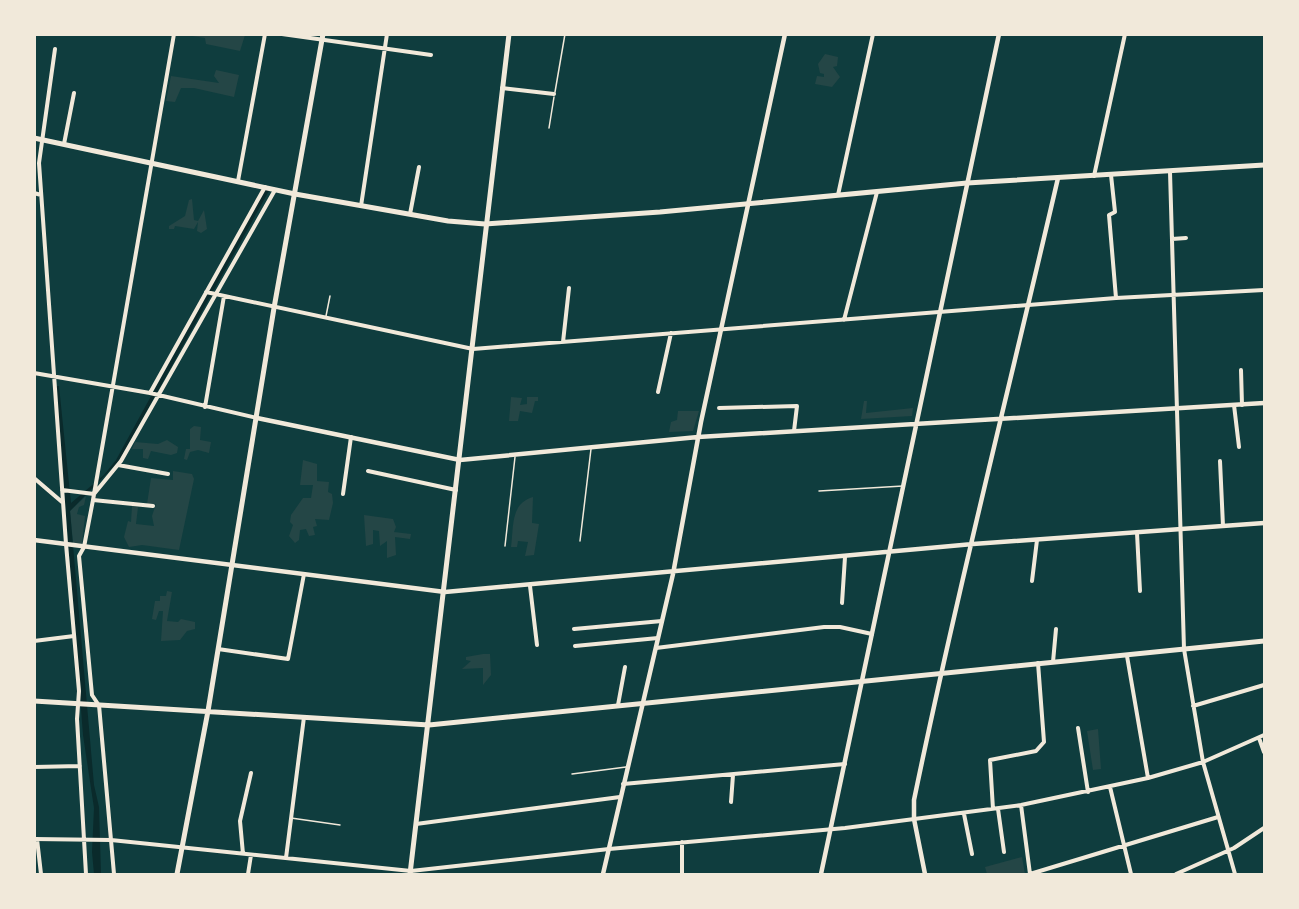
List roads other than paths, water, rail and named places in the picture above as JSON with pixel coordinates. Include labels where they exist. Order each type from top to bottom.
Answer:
[{"type":"main road","points":[[411,873],[509,34]]},
{"type":"main road","points":[[177,874],[208,711],[274,308],[323,37]]},
{"type":"main road","points":[[34,138],[295,194],[410,214],[485,224],[660,212],[967,183],[1264,165]]},
{"type":"main road","points":[[34,701],[429,724],[1264,641]]},
{"type":"street","points":[[114,874],[98,704],[92,695],[80,589],[79,556],[93,500],[90,492],[98,472],[174,34]]},
{"type":"street","points":[[238,181],[266,34]]},
{"type":"street","points":[[282,34],[323,37],[431,55]]},
{"type":"street","points":[[361,206],[387,34]]},
{"type":"street","points":[[603,874],[673,574],[698,437],[751,202],[785,34]]},
{"type":"street","points":[[838,195],[873,34]]},
{"type":"street","points":[[821,874],[864,681],[999,34]]},
{"type":"street","points":[[1094,176],[1125,34]]},
{"type":"street","points":[[56,49],[39,163],[65,491],[63,502],[79,703],[82,839],[86,874]]},
{"type":"street","points":[[502,88],[554,94]]},
{"type":"street","points":[[64,144],[74,93]]},
{"type":"street","points":[[410,214],[419,167]]},
{"type":"street","points":[[1170,172],[1184,649],[1203,762],[1235,874]]},
{"type":"street","points":[[1111,175],[1115,212],[1109,215],[1116,298]]},
{"type":"street","points":[[925,874],[914,819],[914,800],[940,672],[973,544],[1058,178]]},
{"type":"street","points":[[150,393],[265,187]]},
{"type":"street","points":[[65,491],[90,492],[118,465],[275,189]]},
{"type":"street","points":[[844,320],[877,192]]},
{"type":"street","points":[[34,193],[41,195]]},
{"type":"street","points":[[1172,239],[1186,238]]},
{"type":"street","points":[[563,342],[569,288]]},
{"type":"street","points":[[206,292],[473,349],[1116,298],[1264,290]]},
{"type":"street","points":[[206,407],[224,296]]},
{"type":"street","points":[[658,392],[671,333]]},
{"type":"street","points":[[1241,370],[1242,405]]},
{"type":"street","points":[[34,372],[112,385],[256,418],[460,460],[698,437],[1178,406],[1264,403]]},
{"type":"street","points":[[1234,405],[1239,447]]},
{"type":"street","points":[[719,408],[797,406],[794,431]]},
{"type":"street","points":[[344,494],[351,437]]},
{"type":"street","points":[[1220,460],[1223,526]]},
{"type":"street","points":[[118,465],[168,474]]},
{"type":"street","points":[[368,471],[457,490]]},
{"type":"street","points":[[34,478],[63,502]]},
{"type":"street","points":[[93,500],[153,506]]},
{"type":"street","points":[[34,540],[445,592],[673,574],[973,544],[1264,523]]},
{"type":"street","points":[[1137,533],[1140,591]]},
{"type":"street","points":[[1032,581],[1037,540]]},
{"type":"street","points":[[842,603],[844,557]]},
{"type":"street","points":[[218,649],[288,658],[304,574]]},
{"type":"street","points":[[530,586],[537,645]]},
{"type":"street","points":[[574,629],[662,621]]},
{"type":"street","points":[[656,648],[824,627],[840,627],[873,634]]},
{"type":"street","points":[[1053,662],[1056,629]]},
{"type":"street","points":[[34,641],[74,636]]},
{"type":"street","points":[[575,646],[658,638]]},
{"type":"street","points":[[1127,656],[1148,778]]},
{"type":"street","points":[[1005,852],[996,809],[990,760],[1036,751],[1044,742],[1038,663]]},
{"type":"street","points":[[618,705],[625,667]]},
{"type":"street","points":[[1193,706],[1264,685]]},
{"type":"street","points":[[286,858],[304,717]]},
{"type":"street","points":[[1078,728],[1088,792]]},
{"type":"street","points":[[41,874],[36,839],[110,840],[184,846],[411,873],[609,849],[832,829],[964,814],[1088,792],[1148,778],[1203,762],[1264,735]]},
{"type":"street","points":[[1259,738],[1264,752]]},
{"type":"street","points":[[623,784],[846,764]]},
{"type":"street","points":[[34,767],[80,766]]},
{"type":"street","points":[[243,854],[240,821],[251,773]]},
{"type":"street","points":[[731,802],[733,775]]},
{"type":"street","points":[[1110,787],[1131,874]]},
{"type":"street","points":[[415,824],[620,797]]},
{"type":"street","points":[[1021,805],[1030,874],[1218,817]]},
{"type":"street","points":[[964,814],[972,854]]},
{"type":"street","points":[[1176,874],[1227,850],[1264,828]]},
{"type":"street","points":[[682,842],[682,874]]},
{"type":"street","points":[[248,874],[251,855]]},
{"type":"lane","points":[[549,128],[565,34]]},
{"type":"lane","points":[[326,318],[330,296]]},
{"type":"lane","points":[[580,541],[591,447]]},
{"type":"lane","points":[[505,546],[515,455]]},
{"type":"lane","points":[[819,491],[903,486]]},
{"type":"lane","points":[[572,774],[627,767]]},
{"type":"lane","points":[[290,818],[340,825]]}]
